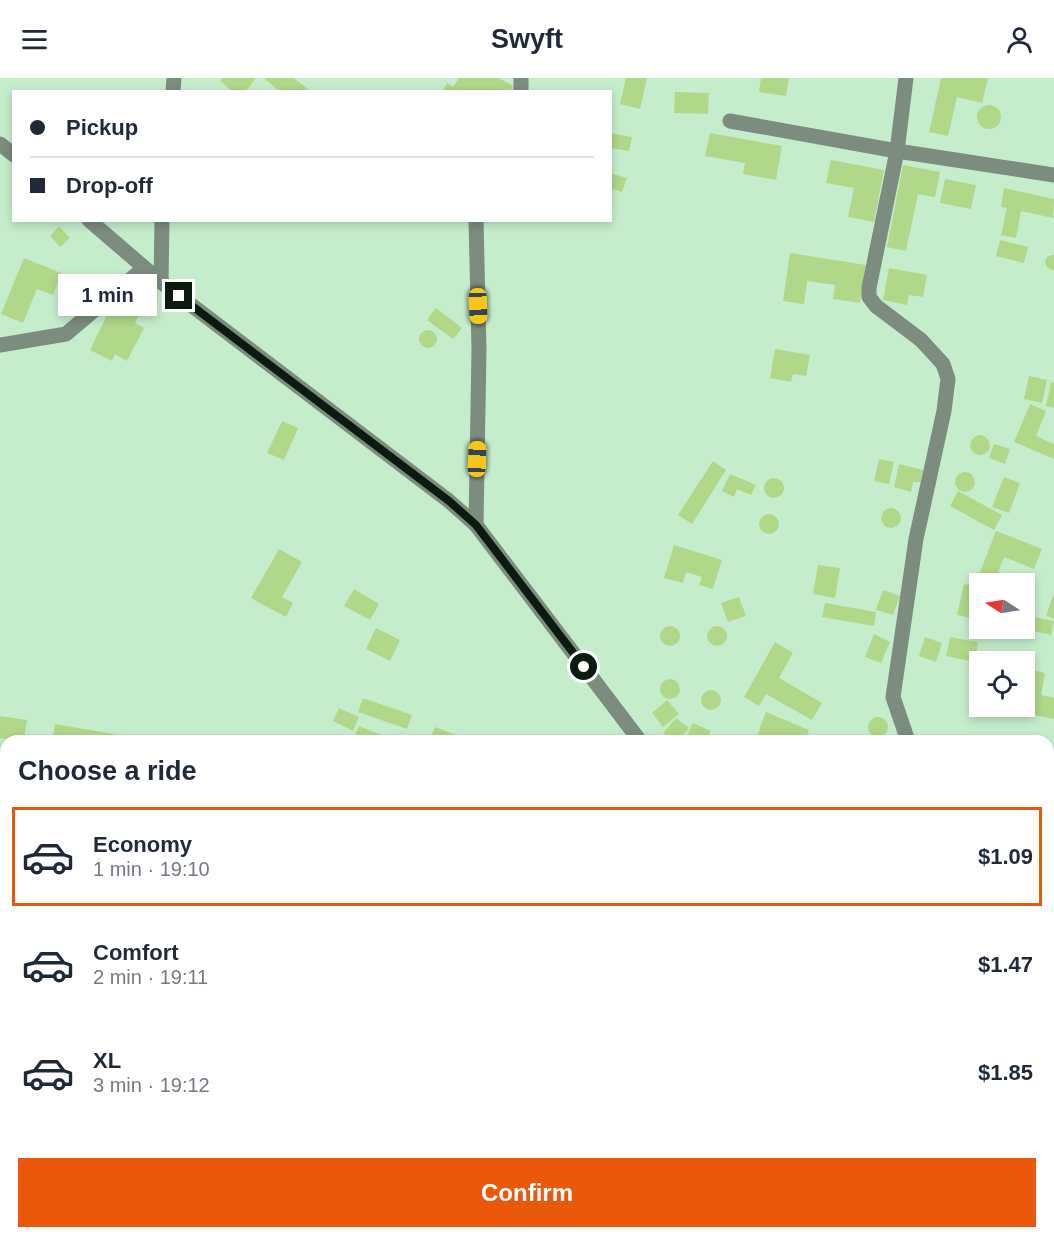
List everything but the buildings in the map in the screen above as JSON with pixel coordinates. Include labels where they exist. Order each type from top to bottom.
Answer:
[{"type":"street","points":[[906,78],[897,151],[869,297],[876,306],[921,340],[943,364],[948,379],[944,411],[916,538],[893,697],[906,735]]},
{"type":"street","points":[[730,121],[1054,176]]},
{"type":"street","points":[[0,144],[12,153]]},
{"type":"street","points":[[91,222],[161,282],[449,501],[476,525],[635,735]]},
{"type":"street","points":[[161,282],[162,222]]},
{"type":"street","points":[[476,222],[479,349],[476,525]]},
{"type":"street","points":[[0,345],[66,334],[144,268]]},
{"type":"route","points":[[179,296],[449,501],[476,525],[584,667]]}]
